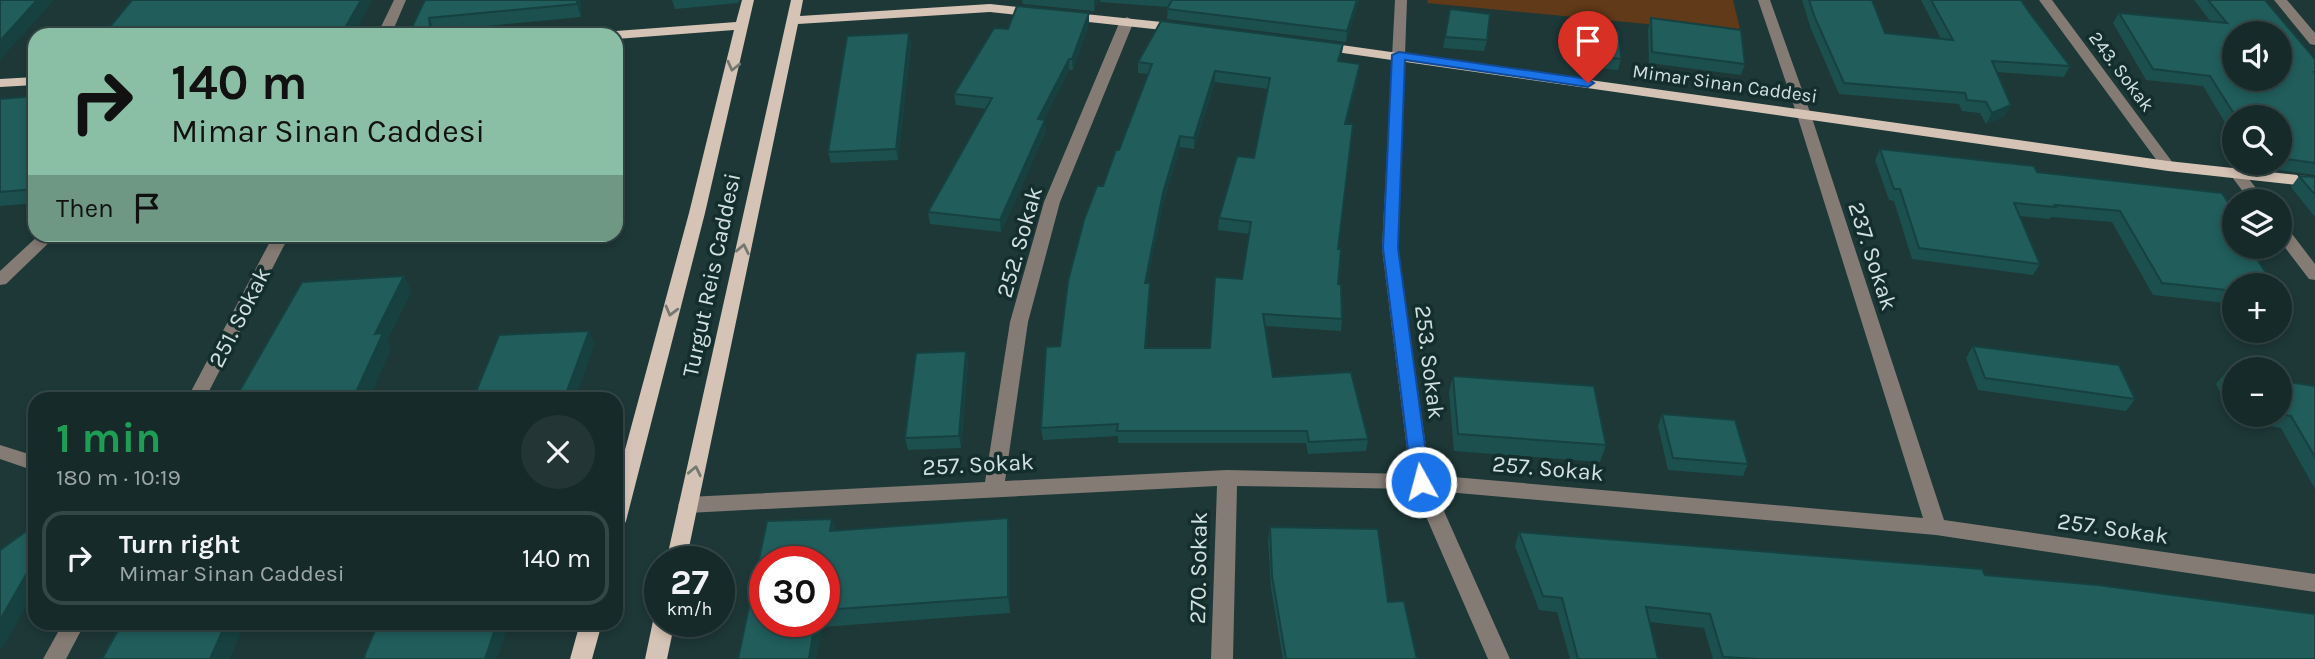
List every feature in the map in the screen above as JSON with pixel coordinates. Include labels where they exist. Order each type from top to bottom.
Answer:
[{"type":"main road","name":"Turgut Reis Caddesi","points":[[623,494],[748,0]]},
{"type":"main road","name":"Turgut Reis Caddesi","points":[[679,546],[795,20],[797,0]]},
{"type":"main road","points":[[795,20],[991,4],[1195,30]]},
{"type":"main road","points":[[623,34],[743,25]]},
{"type":"main road","name":"Mimar Sinan Caddesi","points":[[1304,44],[1399,55],[1804,115],[2222,171]]},
{"type":"main road","points":[[0,83],[28,81]]},
{"type":"main road","name":"Mimar Sinan Caddesi","points":[[2254,175],[2315,182]]},
{"type":"main road","points":[[581,659],[589,630]]},
{"type":"main road","points":[[656,659],[661,637]]},
{"type":"street","points":[[387,28],[400,0]]},
{"type":"street","name":"253. Sokak","points":[[1401,0],[1390,248],[1421,482],[1499,659]]},
{"type":"street","name":"237. Sokak","points":[[1764,0],[1804,115],[1936,527]]},
{"type":"street","name":"243. Sokak","points":[[2045,0],[2168,166]]},
{"type":"street","points":[[2280,0],[2315,41]]},
{"type":"street","name":"252. Sokak","points":[[994,487],[1019,322],[1052,202],[1127,22]]},
{"type":"street","points":[[0,281],[41,242]]},
{"type":"street","name":"251. Sokak","points":[[200,392],[278,242]]},
{"type":"street","points":[[2292,245],[2315,275]]},
{"type":"street","points":[[0,452],[28,462]]},
{"type":"street","name":"257. Sokak","points":[[688,505],[994,487],[1227,478],[1421,482],[1936,527],[2315,583]]},
{"type":"street","name":"270. Sokak","points":[[1223,659],[1227,478]]},
{"type":"street","points":[[54,659],[70,630]]},
{"type":"shaded area","points":[[1428,0],[1733,0],[1741,33],[1427,3]]},
{"type":"building","points":[[0,0],[37,0],[0,41]]},
{"type":"building","points":[[132,0],[361,0],[345,28],[109,28]]},
{"type":"building","points":[[425,0],[577,0],[577,4],[429,18],[430,28],[411,28]]},
{"type":"building","points":[[1172,0],[1357,0],[1347,31],[1167,9]]},
{"type":"building","points":[[1809,0],[1872,0],[1885,33],[1953,40],[1931,0],[2021,0],[2070,66],[1992,61],[2011,105],[1992,113],[1986,102],[1967,100],[1965,93],[1844,83]]},
{"type":"building","points":[[2208,0],[2265,0],[2283,21],[2225,21]]},
{"type":"building","points":[[1017,6],[1089,13],[1072,59],[1069,59],[1038,119],[1045,120],[1000,220],[928,212],[992,98],[954,94],[994,28],[1008,29]]},
{"type":"building","points":[[1450,9],[1490,14],[1487,40],[1445,37]]},
{"type":"building","points":[[2119,13],[2222,23],[2222,91],[2292,91],[2292,32],[2315,59],[2315,163],[2292,160],[2292,105],[2228,105],[2210,76],[2153,69]]},
{"type":"building","points":[[1651,18],[1741,30],[1745,64],[1652,52]]},
{"type":"building","points":[[1161,21],[1343,44],[1338,61],[1360,64],[1345,124],[1353,124],[1338,249],[1341,249],[1338,284],[1341,285],[1342,319],[1263,314],[1273,377],[1351,372],[1368,439],[1309,442],[1307,431],[1117,431],[1118,424],[1041,428],[1046,347],[1060,346],[1068,281],[1084,220],[1097,186],[1103,186],[1116,150],[1119,150],[1152,64],[1138,62]],"holes":[[[1215,71],[1270,78],[1254,158],[1237,156],[1219,218],[1251,222],[1242,279],[1215,277],[1210,348],[1145,348],[1150,283],[1145,283],[1163,193],[1180,136],[1194,138]]]},
{"type":"building","points":[[1581,27],[1619,31],[1621,59],[1582,55]]},
{"type":"building","points":[[909,33],[896,149],[828,152],[847,36]]},
{"type":"building","points":[[28,97],[28,190],[0,192],[0,99]]},
{"type":"building","points":[[1880,149],[2034,166],[2037,172],[2222,193],[2222,259],[2257,259],[2266,273],[2222,273],[2222,290],[2162,283],[2120,211],[2055,205],[2056,207],[2014,203],[2040,264],[1919,248],[1900,189],[1894,189]]},
{"type":"building","points":[[2299,176],[2315,177],[2315,195]]},
{"type":"building","points":[[404,276],[375,334],[383,333],[356,392],[239,392],[302,282]]},
{"type":"building","points":[[589,331],[567,392],[476,392],[499,335]]},
{"type":"building","points":[[1973,346],[2119,365],[2135,399],[1985,378]]},
{"type":"building","points":[[966,351],[959,436],[905,438],[916,353]]},
{"type":"building","points":[[1453,376],[1594,386],[1606,445],[1458,434]]},
{"type":"building","points":[[2292,383],[2315,386],[2315,457],[2292,418]]},
{"type":"building","points":[[1662,414],[1735,420],[1748,464],[1673,458]]},
{"type":"building","points":[[1008,518],[1008,597],[840,609],[840,546],[762,546],[767,521],[832,519],[830,531]]},
{"type":"building","points":[[1270,527],[1378,529],[1388,602],[1404,601],[1417,659],[1286,659],[1272,576]]},
{"type":"building","points":[[28,530],[28,571],[0,620],[0,550]]},
{"type":"building","points":[[1519,532],[1982,569],[1985,575],[2098,585],[2315,614],[2315,659],[1723,657],[1710,614],[1646,607],[1658,659],[1578,659],[1562,598],[1543,596]]},
{"type":"building","points":[[749,607],[749,637],[812,637],[809,659],[738,659]]},
{"type":"building","points":[[118,630],[223,630],[210,659],[102,659]]},
{"type":"building","points":[[375,630],[495,630],[485,659],[363,659]]},
{"type":"route","points":[[1421,482],[1390,248],[1399,55],[1588,83]]}]
